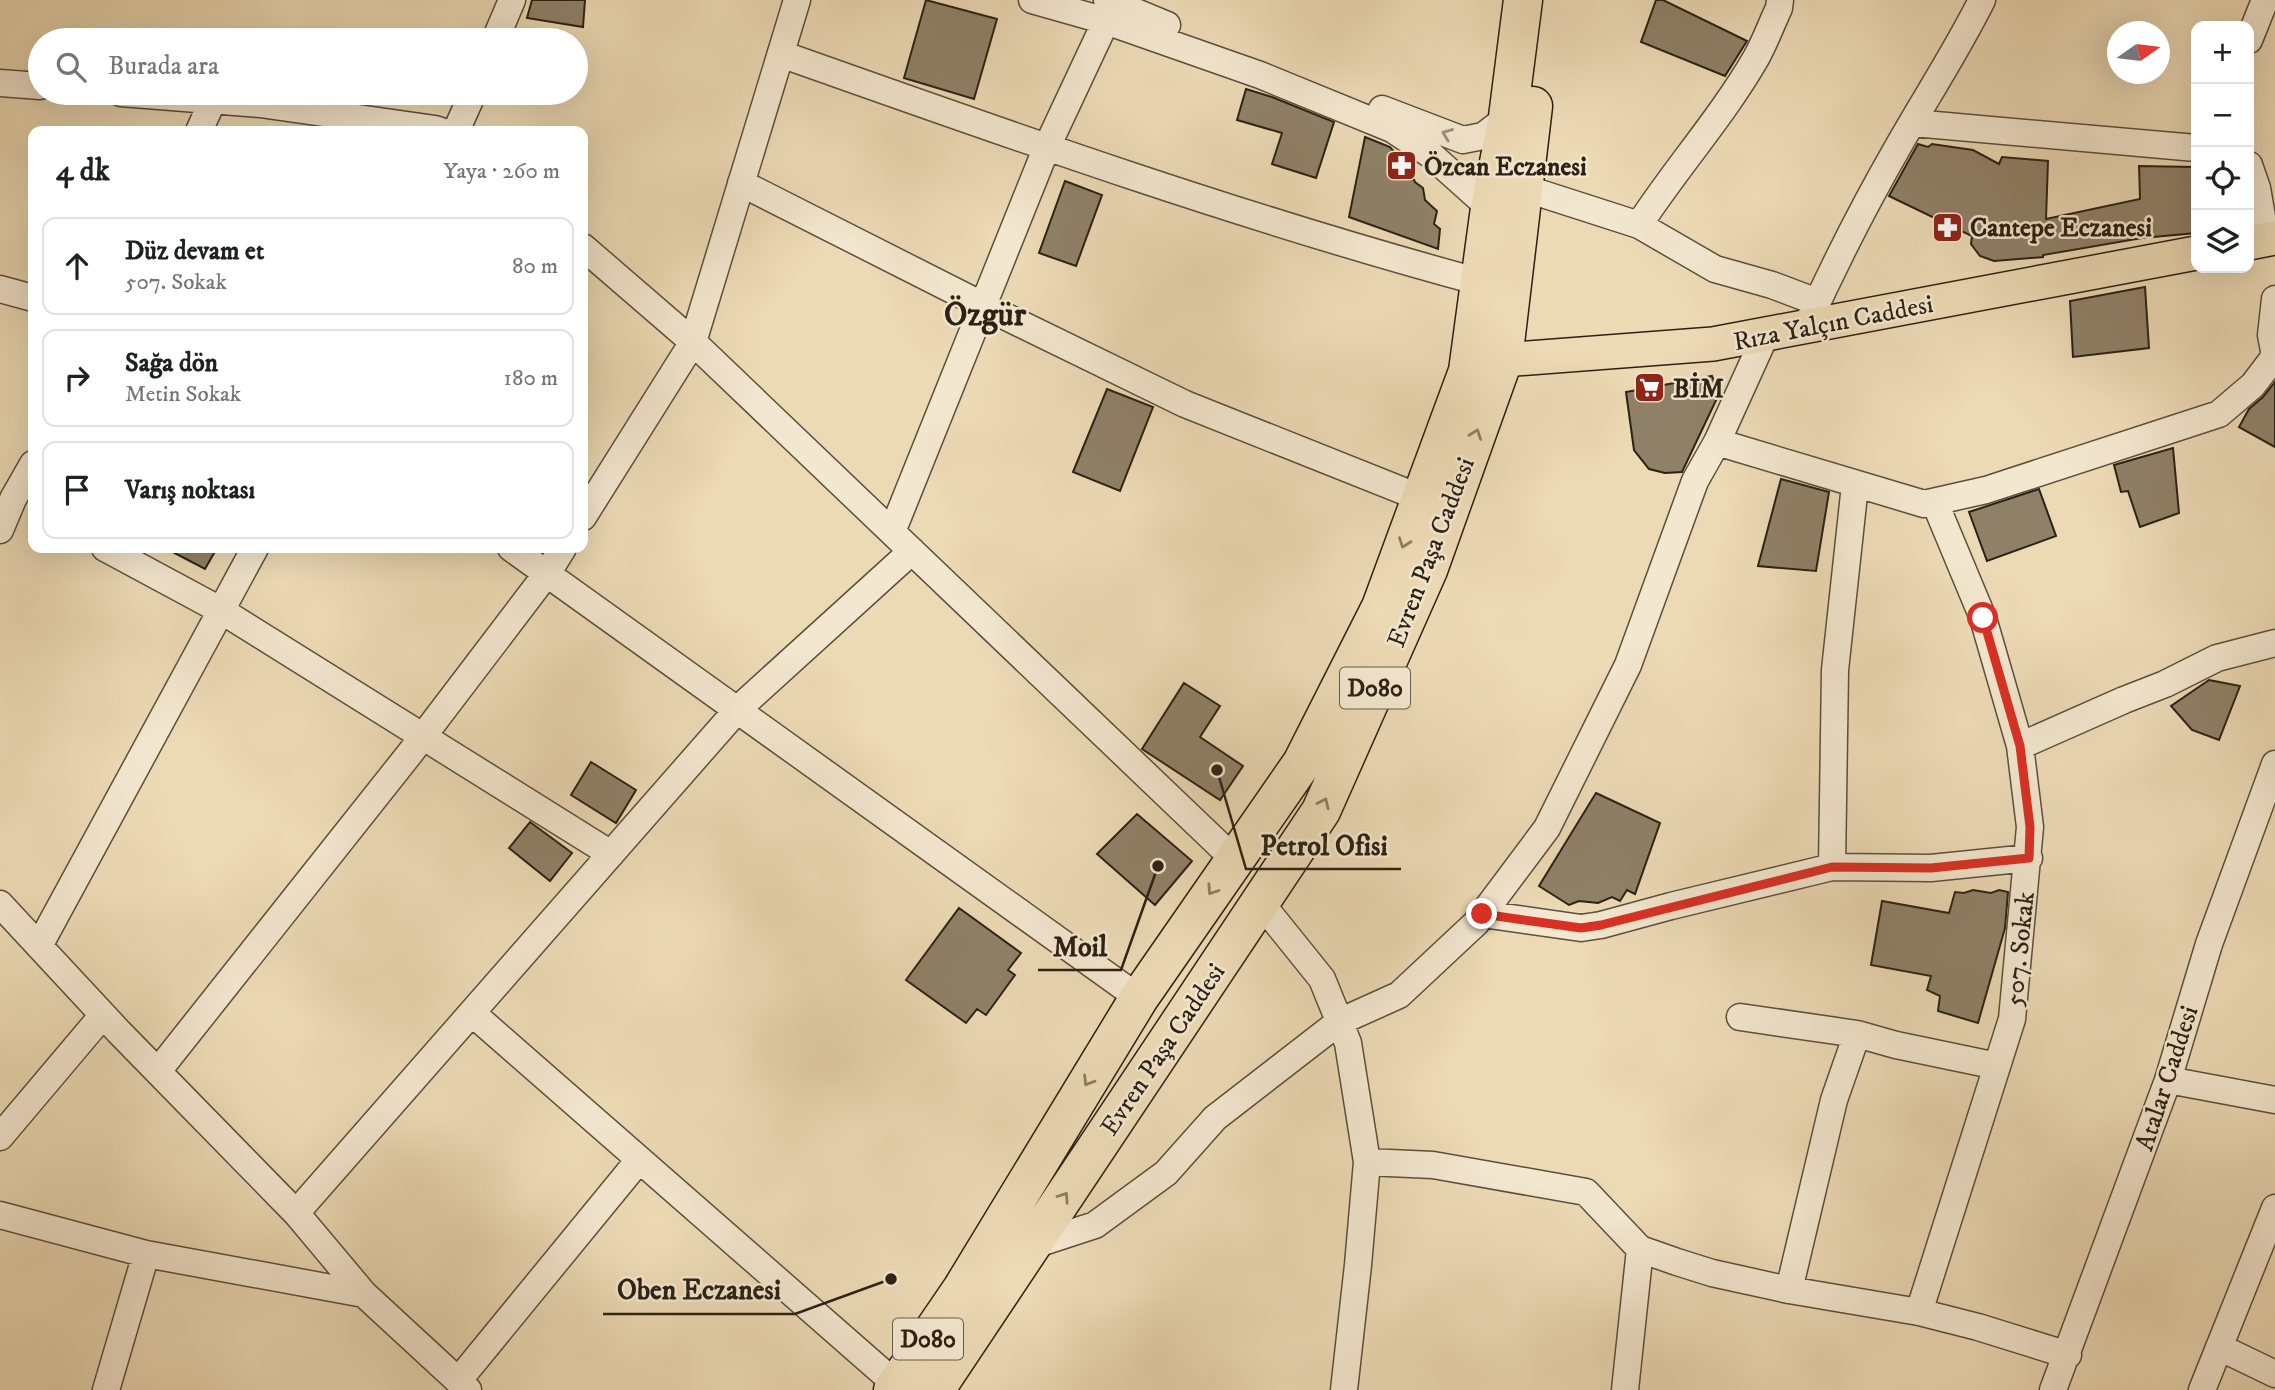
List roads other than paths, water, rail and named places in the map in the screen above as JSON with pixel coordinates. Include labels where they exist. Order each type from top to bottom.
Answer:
[{"type":"highway","name":"Evren Paşa Caddesi","points":[[980,1292],[1139,998],[1302,763],[1381,607],[1421,498],[1485,365],[1480,282],[1490,208],[1508,117],[1523,0]]},
{"type":"highway","name":"Evren Paşa Caddesi","points":[[980,1292],[1031,1246],[1321,811],[1428,570],[1485,365],[1524,188],[1546,0]]},
{"type":"highway","name":"D080","points":[[895,1388],[980,1292]]},
{"type":"highway","name":"D080","points":[[936,1390],[980,1292]]},
{"type":"main road","name":"Rıza Yalçın Caddesi","points":[[1485,365],[1713,344],[1766,334],[1812,314],[2191,254]]},
{"type":"street","points":[[500,28],[512,0]]},
{"type":"street","points":[[588,509],[693,342],[797,0]]},
{"type":"street","points":[[1032,0],[1106,10],[1463,140],[1483,136],[1508,117]]},
{"type":"street","points":[[1639,225],[1663,187],[1717,117],[1757,57],[1780,0]]},
{"type":"street","points":[[1524,188],[1639,225],[1715,269],[1772,285],[1812,314],[1913,123],[1961,43],[1982,0]]},
{"type":"street","points":[[2254,28],[2265,0]]},
{"type":"street","points":[[892,532],[1046,149],[1106,10]]},
{"type":"street","points":[[1106,10],[1392,129],[1431,155],[1490,208]]},
{"type":"street","points":[[781,54],[1046,149],[1371,253],[1480,282]]},
{"type":"street","points":[[0,83],[28,85]]},
{"type":"street","points":[[201,126],[211,105]]},
{"type":"street","points":[[267,105],[407,126]]},
{"type":"street","points":[[458,126],[468,105]]},
{"type":"street","points":[[1913,123],[2191,148]]},
{"type":"street","points":[[2254,179],[2263,241]]},
{"type":"street","points":[[741,183],[1185,404],[1421,498]]},
{"type":"street","points":[[588,251],[693,342],[1234,859]]},
{"type":"street","points":[[0,289],[28,297]]},
{"type":"street","points":[[1717,442],[1924,504],[1986,490],[2219,414],[2253,385],[2275,356],[2271,335],[2275,299]]},
{"type":"street","points":[[1031,1246],[1095,1225],[1105,1218],[1166,1173],[1215,1118],[1339,1022],[1399,995],[1476,923],[1547,828],[1628,665],[1695,481],[1717,442],[1766,334]]},
{"type":"street","points":[[11,512],[28,475]]},
{"type":"street","points":[[1832,867],[1835,670],[1855,485]]},
{"type":"street","name":"507. Sokak","points":[[1919,1312],[2012,1019],[2030,827],[2020,746],[1983,618],[1935,503]]},
{"type":"street","points":[[296,1213],[738,709],[912,551]]},
{"type":"street","points":[[114,553],[222,611],[611,854]]},
{"type":"street","points":[[39,946],[252,553]]},
{"type":"street","points":[[519,553],[1139,998]]},
{"type":"street","points":[[158,1071],[424,736],[560,553]]},
{"type":"street","points":[[2020,746],[2165,684],[2217,658],[2275,643]]},
{"type":"street","name":"Atalar Caddesi","points":[[2053,1390],[2168,1080],[2209,944],[2275,764]]},
{"type":"street","points":[[1482,914],[1581,928],[1832,867],[1931,868],[2029,858]]},
{"type":"street","points":[[1260,902],[1322,979],[1348,1043],[1367,1162],[1344,1390]]},
{"type":"street","points":[[0,904],[103,1015],[296,1213],[364,1294],[463,1386],[639,1160]]},
{"type":"street","points":[[471,1013],[895,1388]]},
{"type":"street","points":[[0,1137],[103,1015]]},
{"type":"street","points":[[1741,1017],[1857,1034],[1997,1066]]},
{"type":"street","points":[[1789,1290],[1835,1100],[1857,1034]]},
{"type":"street","points":[[2168,1080],[2275,1100]]},
{"type":"street","points":[[1367,1162],[1433,1164],[1586,1192],[1640,1250],[1712,1273],[1789,1290],[1919,1312],[2068,1355]]},
{"type":"street","points":[[2202,1390],[2275,1208]]},
{"type":"street","points":[[0,1215],[146,1254],[364,1294]]},
{"type":"street","points":[[1625,1390],[1640,1250]]},
{"type":"street","points":[[106,1390],[146,1254]]},
{"type":"street","points":[[2219,1347],[2275,1374]]},
{"type":"place","name":"Özcan Eczanesi","points":[[1401,166]]},
{"type":"place","name":"Cantepe Eczanesi","points":[[1947,227]]},
{"type":"place","name":"BİM","points":[[1650,388]]},
{"type":"place","name":"Petrol Ofisi","points":[[1217,770]]},
{"type":"place","name":"Moil","points":[[1158,866]]},
{"type":"place","name":"Oben Eczanesi","points":[[891,1279]]},
{"type":"district","name":"Özgür","points":[[985,313]]}]
